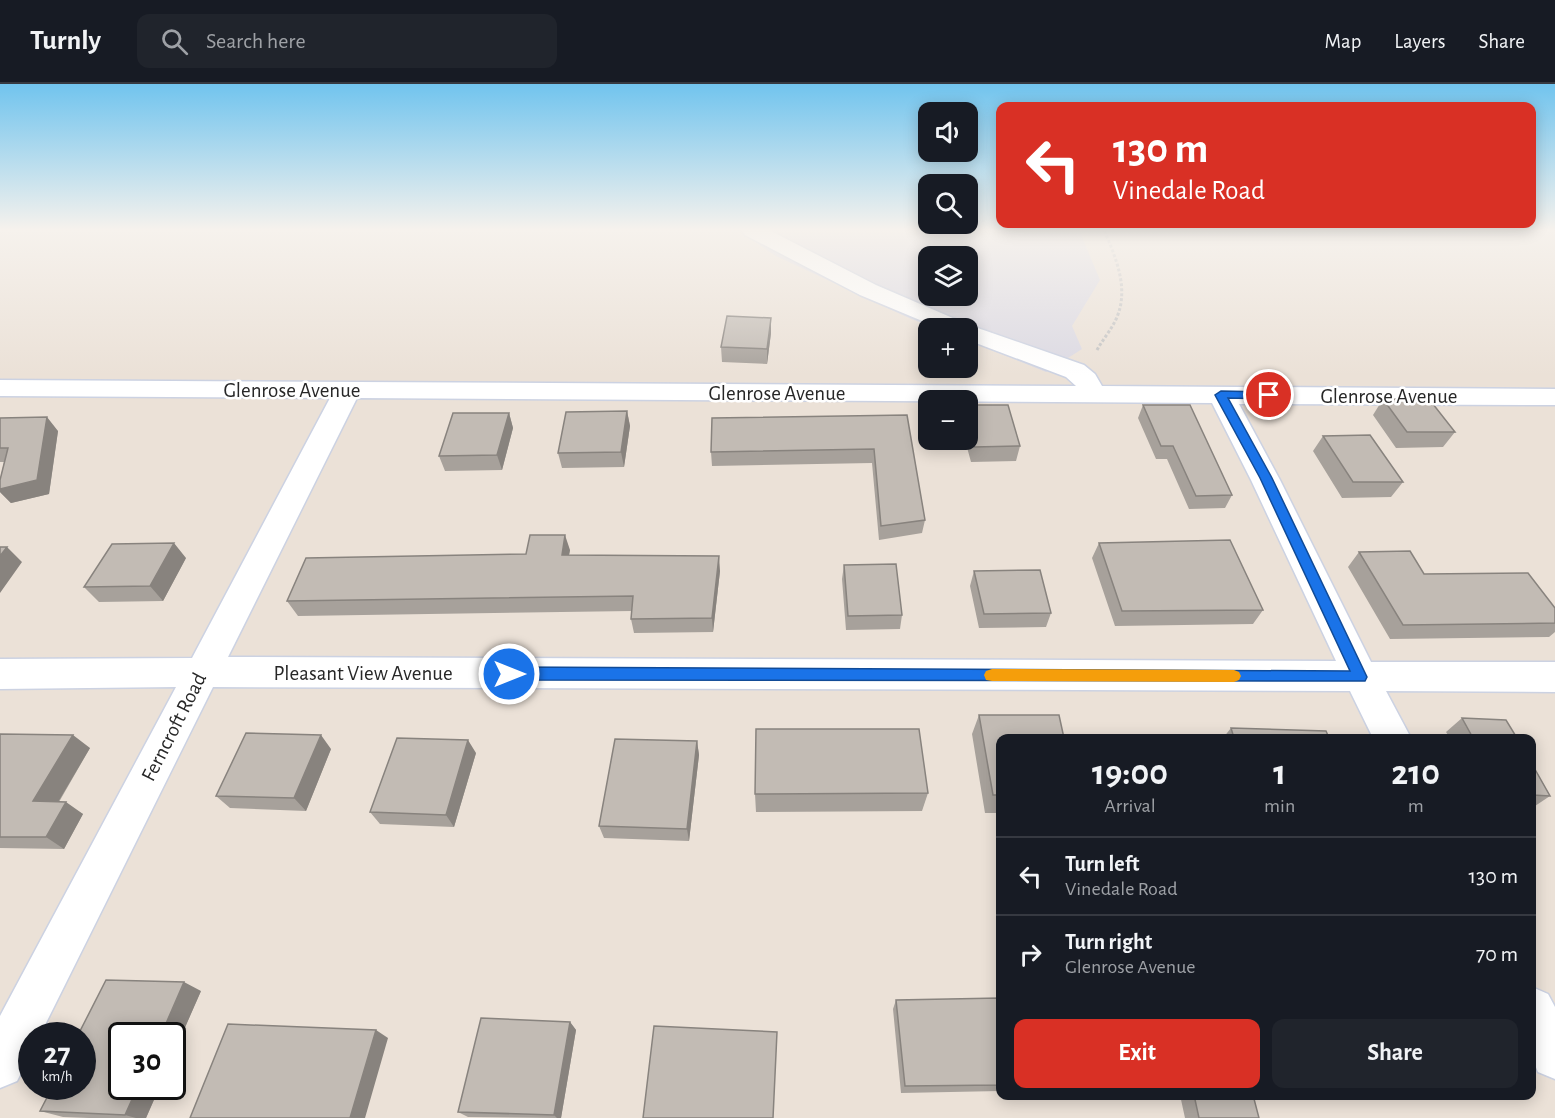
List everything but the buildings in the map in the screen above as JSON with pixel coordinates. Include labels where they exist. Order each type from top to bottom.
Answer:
[{"type":"street","points":[[845,278],[935,318]]},
{"type":"street","points":[[978,336],[1075,371],[1086,380],[1093,394]]},
{"type":"street","name":"Glenrose Avenue","points":[[0,388],[1555,397]]},
{"type":"street","name":"Ferncroft Road","points":[[0,1064],[348,390]]},
{"type":"street","points":[[1221,395],[1266,478],[1360,677],[1390,734]]},
{"type":"street","name":"Pleasant View Avenue","points":[[0,674],[202,672],[1555,677]]},
{"type":"street","points":[[1536,1018],[1555,1055]]},
{"type":"path","points":[[1093,394],[1092,358],[1117,318],[1122,302],[1121,278]]},
{"type":"shaded area","points":[[824,278],[918,278],[918,306],[978,306],[978,278],[1100,280],[1072,326],[1082,349],[1046,372],[978,345],[978,318],[918,318],[918,322]]},
{"type":"slow traffic","points":[[992,675],[1234,676]]},
{"type":"route","points":[[509,674],[1360,677],[1266,478],[1221,395],[1269,395]]}]
